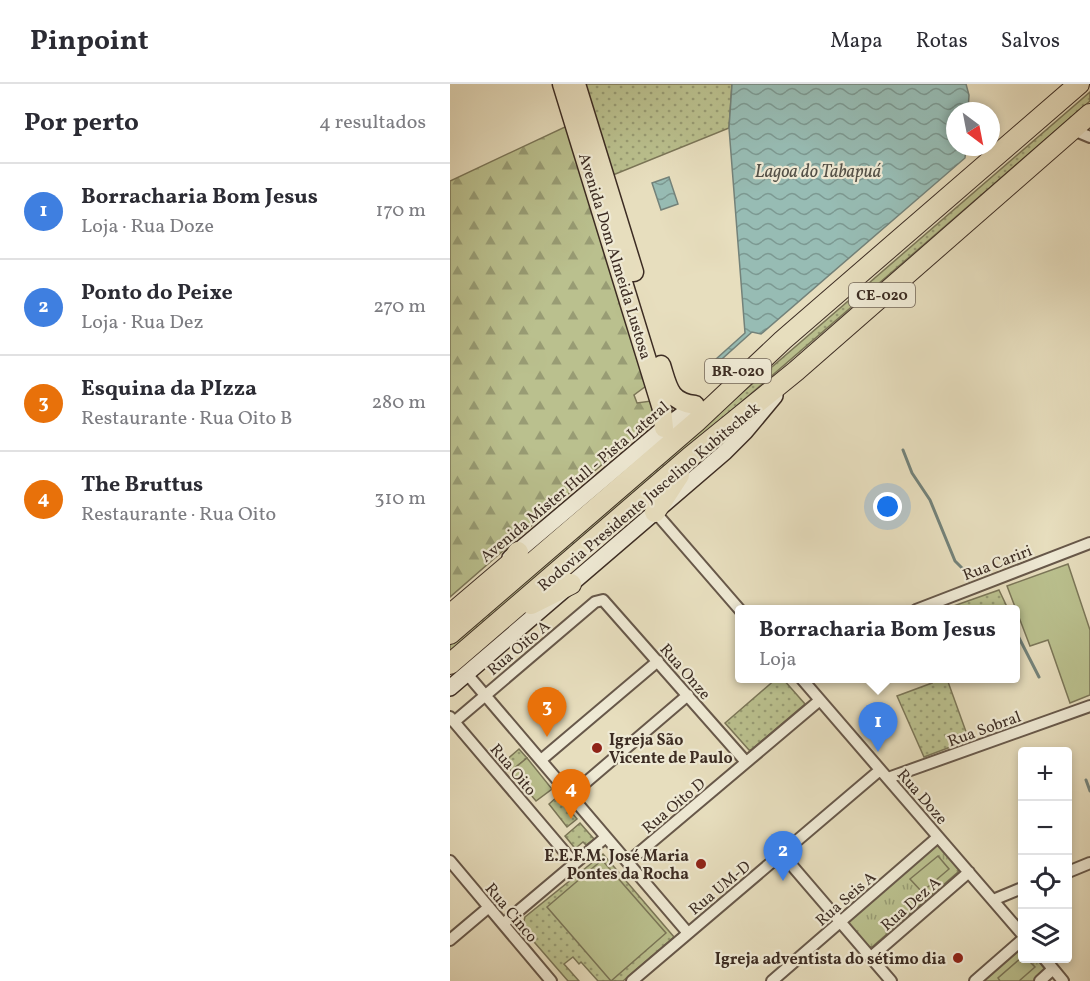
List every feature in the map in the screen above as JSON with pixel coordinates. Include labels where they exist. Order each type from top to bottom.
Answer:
[{"type":"highway","name":"Rodovia Presidente Juscelino Kubitschek","points":[[450,634],[696,422],[783,339],[1061,91],[1079,84]]},
{"type":"highway","name":"Rodovia Presidente Juscelino Kubitschek","points":[[454,666],[507,616],[690,457],[796,371],[1071,129],[1090,116]]},
{"type":"highway","name":"BR-020","points":[[695,405],[761,352],[783,339]]},
{"type":"highway","points":[[655,512],[690,457]]},
{"type":"highway","points":[[450,615],[512,562],[518,552]]},
{"type":"highway","points":[[507,616],[571,584]]},
{"type":"main road","name":"Avenida Dom Almeida Lustosa","points":[[562,84],[618,241]]},
{"type":"main road","name":"Avenida Dom Almeida Lustosa","points":[[576,84],[618,241],[662,387],[664,428]]},
{"type":"main road","points":[[450,688],[454,666],[571,584],[725,452],[745,432],[796,371]]},
{"type":"main road","name":"Avenida Dom Almeida Lustosa","points":[[662,387],[682,404],[695,405]]},
{"type":"main road","name":"Avenida Mister Hull - Pista Lateral","points":[[450,609],[664,428],[695,405]]},
{"type":"street","points":[[1071,129],[1090,137]]},
{"type":"street","points":[[655,512],[737,605]]},
{"type":"street","name":"Rua Cariri","points":[[927,605],[1090,543]]},
{"type":"street","name":"Rua Onze","points":[[603,600],[746,762]]},
{"type":"street","name":"Rua Oito A","points":[[452,719],[485,695],[595,602],[603,600]]},
{"type":"street","points":[[541,760],[658,661]]},
{"type":"street","name":"Rua Oito","points":[[454,666],[485,695],[688,933]]},
{"type":"street","name":"Rua Doze","points":[[805,683],[1018,928]]},
{"type":"street","points":[[571,795],[688,695]]},
{"type":"street","name":"Rua Oito D","points":[[628,862],[820,700]]},
{"type":"street","name":"Rua Sobral","points":[[884,774],[1090,706]]},
{"type":"street","name":"Rua Oito","points":[[452,719],[574,863]]},
{"type":"street","name":"Rua UM-D","points":[[632,981],[782,854],[884,774]]},
{"type":"street","points":[[503,924],[606,837]]},
{"type":"street","name":"Rua Seis A","points":[[772,981],[938,837]]},
{"type":"street","points":[[782,854],[891,981]]},
{"type":"street","name":"Rua Cinco","points":[[450,861],[551,981]]},
{"type":"street","points":[[1072,870],[1090,863]]},
{"type":"street","name":"Rua Dez A","points":[[871,957],[969,872]]},
{"type":"street","points":[[993,900],[1018,890]]},
{"type":"street","points":[[450,940],[489,907]]},
{"type":"street","points":[[975,981],[1018,944]]},
{"type":"street","points":[[1048,963],[1064,981]]},
{"type":"street","points":[[1040,981],[1053,969]]},
{"type":"green space","points":[[584,84],[732,84],[729,128],[613,175]]},
{"type":"green space","points":[[1090,92],[1090,101],[459,646],[450,651],[450,645]]},
{"type":"green space","points":[[567,126],[646,386],[634,395],[637,403],[651,401],[653,420],[450,597],[450,181]]},
{"type":"green space","points":[[1068,564],[1090,630],[1090,695],[1070,703],[1048,640],[1030,646],[1020,620],[1020,605],[1014,605],[1007,586]]},
{"type":"green space","points":[[999,590],[1006,605],[956,605]]},
{"type":"green space","points":[[771,683],[787,683],[805,704],[751,750],[725,723]]},
{"type":"green space","points":[[932,683],[948,683],[969,740],[924,757],[897,696]]},
{"type":"green space","points":[[519,749],[527,758],[511,771],[504,762]]},
{"type":"green space","points":[[527,758],[552,789],[536,801],[511,771]]},
{"type":"green space","points":[[558,796],[577,819],[567,827],[549,804]]},
{"type":"green space","points":[[580,823],[594,839],[586,845],[583,842],[577,847],[580,851],[578,852],[565,836]]},
{"type":"green space","points":[[935,845],[939,846],[959,868],[958,872],[872,947],[869,947],[848,923],[849,919]]},
{"type":"green space","points":[[603,854],[674,937],[623,981],[598,981],[581,962],[579,964],[573,957],[564,964],[579,981],[568,981],[522,928],[525,917]]},
{"type":"green space","points":[[938,856],[949,869],[922,892],[910,879]]},
{"type":"green space","points":[[602,860],[666,933],[611,981],[547,907]]},
{"type":"green space","points":[[1018,949],[1018,963],[1040,963],[1044,968],[1044,971],[1033,981],[981,981]]},
{"type":"green space","points":[[1018,960],[1018,963],[1031,963],[1035,967],[1019,981],[1000,981],[998,978]]},
{"type":"water","name":"Lagoa do Tabapuá","points":[[732,84],[966,84],[969,95],[969,102],[946,102],[946,156],[965,156],[965,158],[761,334],[752,332],[710,372],[706,368],[745,333],[729,128]]},
{"type":"water","points":[[669,177],[678,204],[661,210],[652,183]]},
{"type":"waterway","points":[[903,450],[912,473],[930,500],[955,561],[969,580]]},
{"type":"waterway","points":[[1020,640],[1039,677]]},
{"type":"waterway","points":[[1086,780],[1090,791]]},
{"type":"place","name":"Esquina da PIzza","points":[[547,737]]},
{"type":"place","name":"Igreja São Vicente de Paulo","points":[[597,748]]},
{"type":"place","name":"Borracharia Bom Jesus","points":[[878,752]]},
{"type":"place","name":"The Bruttus","points":[[571,819]]},
{"type":"place","name":"E.E.F.M. José Maria Pontes da Rocha","points":[[701,864]]},
{"type":"place","name":"Ponto do Peixe","points":[[783,881]]},
{"type":"place","name":"Igreja adventista do sétimo dia","points":[[958,958]]}]
